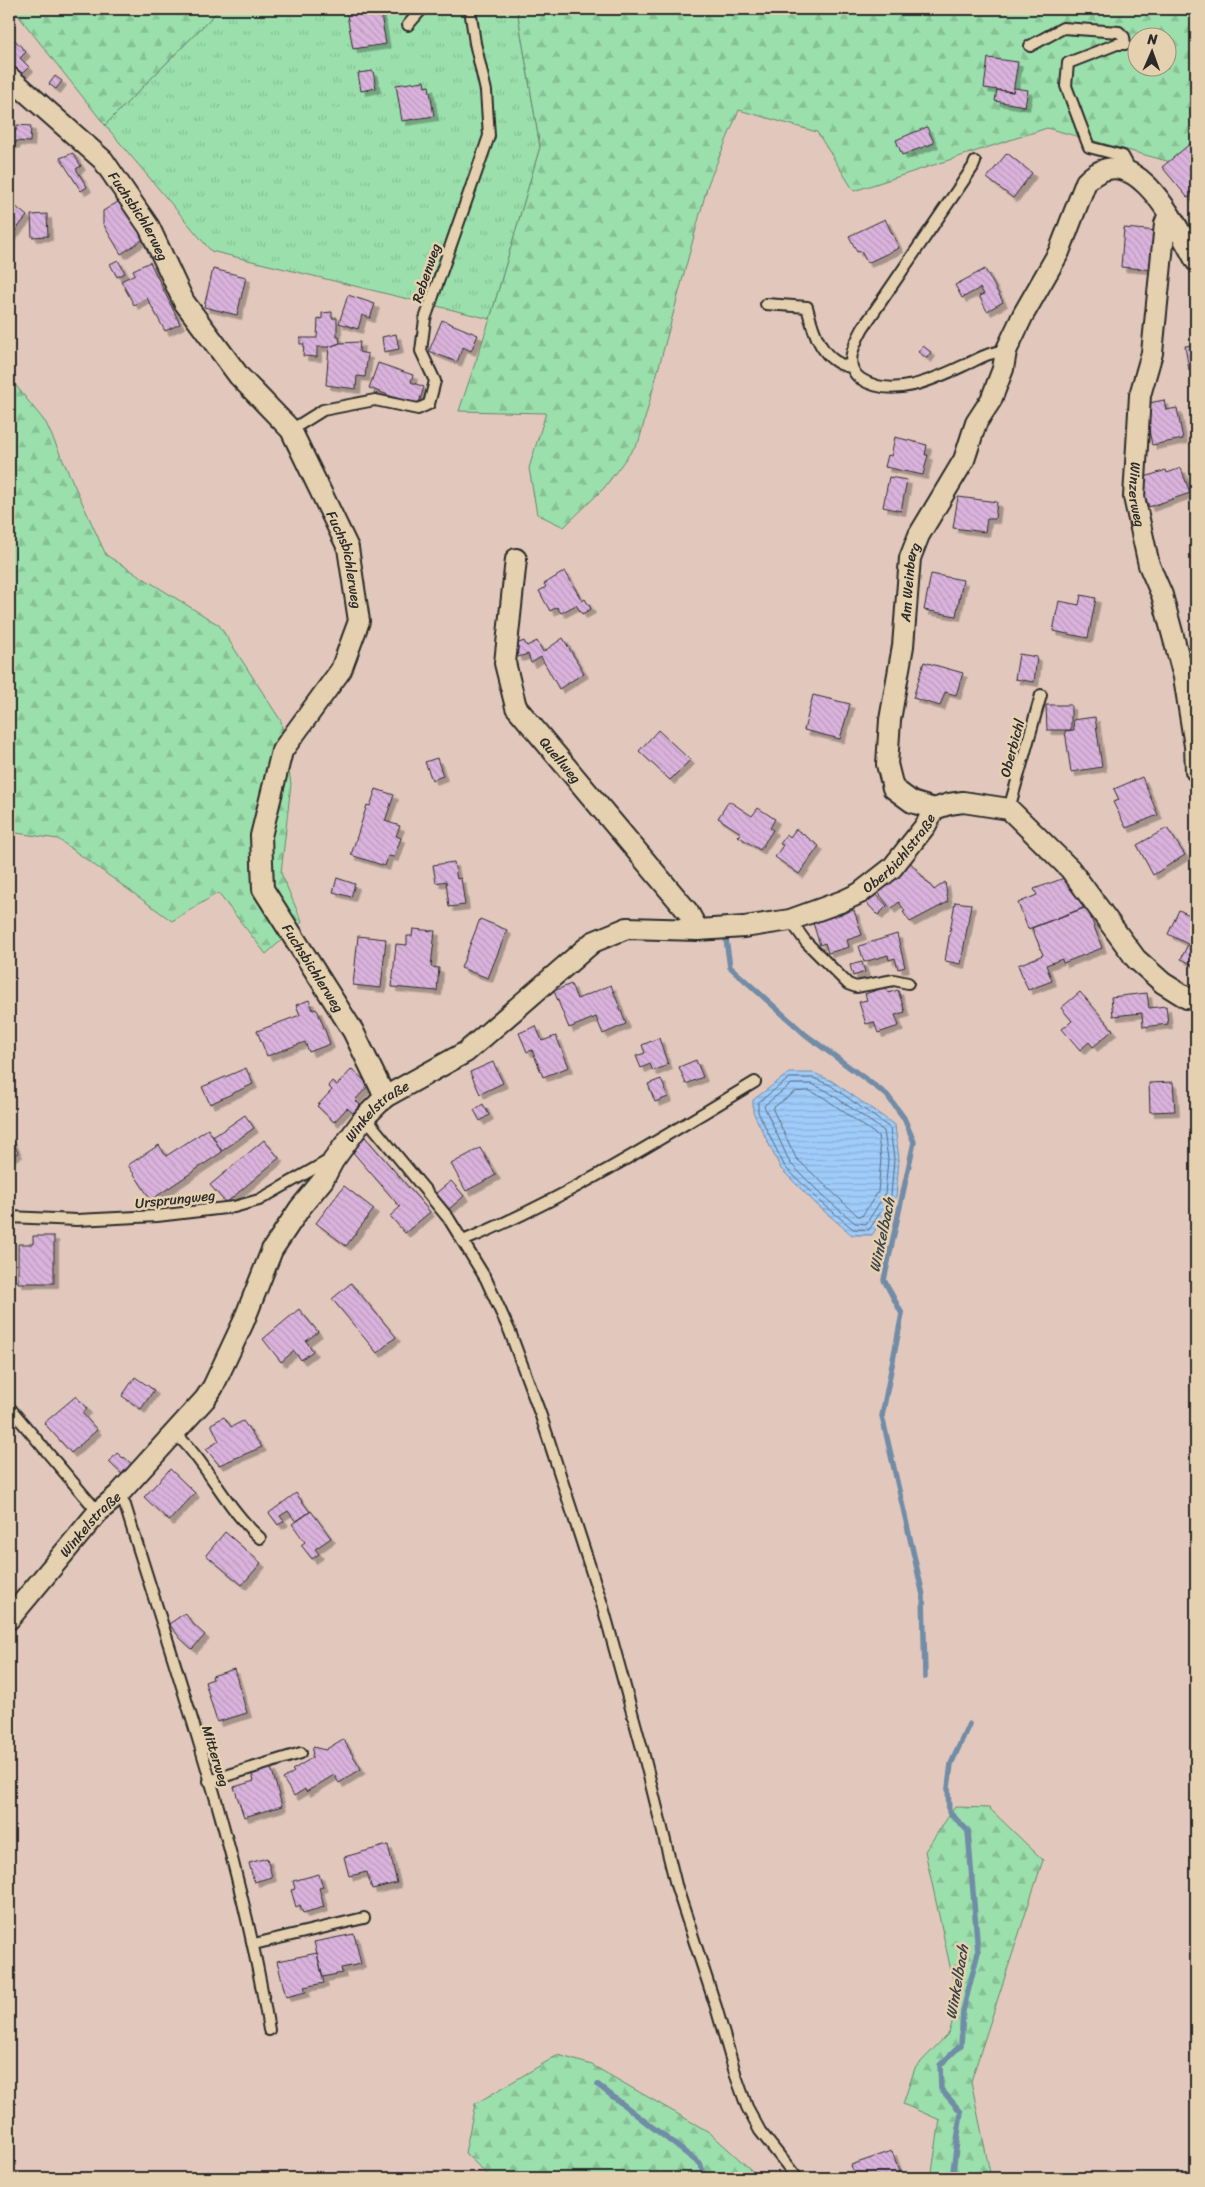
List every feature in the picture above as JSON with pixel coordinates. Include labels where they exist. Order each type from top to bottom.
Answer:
[{"type":"street","name":"Fuchsbichlerweg","points":[[9,77],[103,160],[149,227],[184,302],[239,376],[291,430],[348,548],[359,621],[341,670],[282,751],[261,836],[263,889],[353,1031],[385,1097]]},
{"type":"street","name":"Am Weinberg","points":[[934,809],[912,802],[893,788],[887,764],[890,720],[903,646],[908,566],[919,535],[964,460],[976,423],[991,400],[1003,369],[1006,351],[1023,314],[1059,252],[1086,182],[1095,173],[1110,169],[1124,170],[1134,174],[1150,186],[1169,214],[1196,261]]},
{"type":"street","name":"Winzerweg","points":[[1169,214],[1165,224],[1152,354],[1140,396],[1134,497],[1149,565],[1162,595],[1184,677],[1195,746],[1196,772]]},
{"type":"street","name":"Quellweg","points":[[516,559],[505,663],[516,707],[688,912],[698,930]]},
{"type":"street","name":"Oberbichlstraße","points":[[698,930],[744,927],[790,920],[860,893],[892,868],[926,825],[934,809],[963,802],[1009,809]]},
{"type":"street","points":[[1009,809],[1070,868],[1136,959],[1163,983],[1187,998],[1196,1000]]},
{"type":"street","name":"Winkelstraße","points":[[9,1619],[98,1512],[118,1495],[175,1433],[213,1387],[243,1323],[272,1250],[300,1208],[323,1180],[333,1161],[366,1118],[385,1097],[466,1052],[593,942],[626,928],[698,930]]},
{"type":"lane","points":[[408,25],[422,9]]},
{"type":"lane","name":"Rebenweg","points":[[291,430],[323,410],[375,400],[418,409],[429,404],[434,381],[421,351],[425,319],[489,136],[486,91],[474,43],[470,9]]},
{"type":"lane","points":[[1030,46],[1063,28],[1119,32],[1124,37],[1125,44],[1117,44],[1068,63],[1066,86],[1089,147],[1123,156],[1134,174]]},
{"type":"lane","points":[[975,162],[864,328],[852,351],[851,367],[854,374],[865,382],[891,388],[921,384],[989,353],[1006,351]]},
{"type":"lane","points":[[766,304],[807,307],[812,325],[826,354],[844,366],[851,367]]},
{"type":"lane","name":"Oberbichl","points":[[1009,809],[1041,695]]},
{"type":"lane","points":[[790,920],[806,942],[848,984],[856,986],[884,981],[908,983]]},
{"type":"lane","points":[[463,1241],[534,1209],[629,1158],[755,1082]]},
{"type":"lane","points":[[366,1118],[449,1220],[486,1279],[510,1332],[544,1425],[603,1607],[643,1752],[676,1885],[747,2107],[760,2131],[797,2178]]},
{"type":"lane","name":"Ursprungweg","points":[[9,1217],[77,1220],[157,1216],[234,1207],[260,1200],[324,1164],[333,1161]]},
{"type":"lane","points":[[9,1407],[98,1512]]},
{"type":"lane","points":[[175,1433],[190,1446],[237,1511],[260,1538]]},
{"type":"lane","name":"Mitterweg","points":[[118,1495],[125,1505],[236,1872],[254,1944],[269,2030]]},
{"type":"lane","points":[[209,1781],[301,1753]]},
{"type":"lane","points":[[254,1944],[364,1918]]},
{"type":"green space","points":[[13,9],[220,9],[105,125]]},
{"type":"green space","points":[[220,9],[517,9],[540,147],[490,319],[211,251],[105,125]]},
{"type":"green space","points":[[517,9],[1196,9],[1196,169],[1047,128],[854,191],[817,132],[739,110],[708,184],[639,441],[604,488],[564,527],[537,514],[529,468],[546,413],[459,411],[490,319],[540,147]]},
{"type":"green space","points":[[9,377],[46,423],[106,555],[219,625],[281,721],[291,784],[281,873],[302,922],[266,954],[218,893],[172,921],[58,839],[9,832]]},
{"type":"green space","points":[[955,1807],[989,1808],[1043,1860],[971,2081],[991,2178],[931,2178],[940,2120],[903,2104],[915,2068],[949,2033],[958,2003],[925,1851]]},
{"type":"green space","points":[[558,2055],[592,2065],[709,2132],[760,2178],[491,2178],[465,2153],[475,2104]]},
{"type":"water","points":[[789,1073],[814,1073],[832,1081],[895,1125],[899,1159],[896,1198],[872,1235],[852,1235],[817,1205],[781,1169],[753,1112],[753,1100]]},
{"type":"building","points":[[346,9],[380,9],[386,44],[353,49]]},
{"type":"building","points":[[9,34],[26,52],[20,58],[29,67],[16,79],[9,72]]},
{"type":"building","points":[[988,58],[1018,62],[1013,92],[984,88]]},
{"type":"building","points":[[373,71],[376,88],[361,91],[358,73]]},
{"type":"building","points":[[55,76],[62,81],[56,89],[49,84]]},
{"type":"building","points":[[424,81],[425,87],[429,86],[434,116],[402,121],[396,85]]},
{"type":"building","points":[[1014,88],[1028,90],[1025,106],[995,101],[997,90],[1013,92]]},
{"type":"building","points":[[17,125],[31,126],[30,142],[16,141],[16,143],[9,145],[9,133],[16,131]]},
{"type":"building","points":[[927,127],[934,143],[902,155],[896,140]]},
{"type":"building","points":[[1191,143],[1196,149],[1196,191],[1188,198],[1162,167]]},
{"type":"building","points":[[73,153],[81,166],[76,169],[87,187],[81,191],[60,158]]},
{"type":"building","points":[[1007,153],[1032,173],[1013,198],[987,178]]},
{"type":"building","points":[[121,200],[145,238],[121,254],[103,224],[103,211]]},
{"type":"building","points":[[9,201],[27,216],[9,238]]},
{"type":"building","points":[[47,214],[48,236],[32,237],[31,215]]},
{"type":"building","points":[[885,219],[899,248],[867,263],[861,251],[857,252],[849,236]]},
{"type":"building","points":[[1124,228],[1158,231],[1155,270],[1121,267]]},
{"type":"building","points":[[118,260],[125,273],[117,277],[110,264]]},
{"type":"building","points":[[150,262],[180,324],[165,331],[147,298],[134,305],[121,281],[135,274],[133,270]]},
{"type":"building","points":[[213,269],[246,277],[237,315],[204,307]]},
{"type":"building","points":[[985,269],[1003,302],[987,311],[979,296],[984,294],[980,288],[962,298],[955,285]]},
{"type":"building","points":[[348,295],[375,304],[370,318],[362,315],[358,329],[339,323]]},
{"type":"building","points":[[332,312],[332,318],[337,318],[337,337],[339,337],[340,343],[329,347],[317,347],[317,357],[303,356],[304,344],[300,344],[300,338],[317,338],[318,318],[322,319],[322,313]]},
{"type":"building","points":[[442,320],[478,335],[471,351],[463,347],[457,362],[429,351]]},
{"type":"building","points":[[1191,333],[1196,333],[1196,369],[1189,370],[1185,346],[1193,345]]},
{"type":"building","points":[[396,334],[399,349],[384,352],[382,337]]},
{"type":"building","points":[[360,342],[359,352],[368,354],[365,377],[357,376],[356,389],[326,385],[329,347],[340,343]]},
{"type":"building","points":[[923,346],[931,352],[927,358],[918,352]]},
{"type":"building","points":[[378,363],[413,375],[411,382],[424,387],[418,406],[369,388]]},
{"type":"building","points":[[1164,400],[1166,410],[1177,408],[1183,439],[1152,445],[1144,404]]},
{"type":"building","points":[[895,437],[927,445],[925,455],[928,455],[923,475],[885,467],[888,455],[891,456]]},
{"type":"building","points":[[1181,468],[1190,493],[1149,507],[1139,479],[1166,470],[1167,473]]},
{"type":"building","points":[[889,477],[907,480],[901,511],[883,507]]},
{"type":"building","points":[[958,497],[997,502],[995,519],[987,519],[985,532],[953,528]]},
{"type":"building","points":[[565,571],[582,601],[585,599],[591,609],[582,614],[576,605],[561,613],[557,607],[550,611],[539,591],[546,587],[544,584]]},
{"type":"building","points":[[931,574],[963,580],[956,616],[924,610]]},
{"type":"building","points":[[1081,595],[1096,598],[1088,638],[1053,631],[1059,601],[1079,605]]},
{"type":"building","points":[[563,638],[584,673],[559,689],[541,657],[531,663],[528,654],[518,657],[514,645],[524,641],[527,646],[537,641],[543,652]]},
{"type":"building","points":[[1019,654],[1037,657],[1034,682],[1015,679]]},
{"type":"building","points":[[924,662],[963,673],[956,695],[945,692],[940,706],[913,698]]},
{"type":"building","points":[[813,695],[850,704],[840,739],[804,730]]},
{"type":"building","points":[[1046,705],[1071,705],[1071,730],[1047,730]]},
{"type":"building","points":[[1095,717],[1102,767],[1071,772],[1065,731],[1074,730],[1073,720]]},
{"type":"building","points":[[658,730],[690,760],[670,780],[639,751]]},
{"type":"building","points":[[437,758],[443,776],[432,780],[425,762]]},
{"type":"building","points":[[1142,777],[1158,815],[1126,828],[1113,802],[1119,800],[1114,789]]},
{"type":"building","points":[[376,789],[394,795],[385,821],[400,826],[396,836],[401,838],[394,857],[388,856],[385,866],[351,855],[367,805],[370,806]]},
{"type":"building","points":[[729,801],[752,816],[758,808],[775,819],[770,828],[773,830],[760,850],[738,836],[741,833],[718,818]]},
{"type":"building","points":[[1167,828],[1185,855],[1153,875],[1137,845]]},
{"type":"building","points":[[796,829],[819,846],[799,874],[775,857],[783,845],[780,844],[787,834],[790,837]]},
{"type":"building","points":[[454,862],[457,879],[461,878],[465,905],[449,907],[446,881],[436,883],[433,865]]},
{"type":"building","points":[[910,862],[934,890],[945,882],[948,902],[910,922],[899,902],[891,909],[876,890]]},
{"type":"building","points":[[1070,876],[1083,908],[1028,929],[1018,903],[1037,895],[1034,889]]},
{"type":"building","points":[[337,878],[355,884],[351,897],[333,892]]},
{"type":"building","points":[[873,891],[887,906],[878,915],[864,900]]},
{"type":"building","points":[[955,902],[971,904],[961,964],[945,961]]},
{"type":"building","points":[[1087,907],[1102,948],[1063,963],[1062,959],[1046,965],[1052,981],[1028,990],[1018,965],[1043,955],[1032,928]]},
{"type":"building","points":[[854,910],[862,935],[847,940],[849,947],[828,953],[825,943],[820,945],[813,923]]},
{"type":"building","points":[[1179,910],[1196,918],[1196,966],[1181,959],[1188,944],[1168,934]]},
{"type":"building","points":[[480,919],[507,930],[488,978],[461,968]]},
{"type":"building","points":[[413,929],[435,931],[431,967],[439,968],[437,991],[392,987],[396,944],[407,945],[407,936],[412,936]]},
{"type":"building","points":[[897,934],[905,967],[898,969],[895,958],[889,960],[888,955],[864,962],[859,946]]},
{"type":"building","points":[[358,936],[386,939],[381,988],[353,985]]},
{"type":"building","points":[[862,962],[865,972],[853,976],[850,965]]},
{"type":"building","points":[[571,984],[577,999],[611,985],[626,1024],[603,1034],[596,1017],[569,1028],[554,991]]},
{"type":"building","points":[[886,987],[888,993],[898,990],[905,1012],[895,1015],[899,1026],[878,1033],[874,1022],[866,1024],[859,1002],[867,1000],[865,994]]},
{"type":"building","points":[[1080,992],[1113,1030],[1093,1047],[1089,1042],[1080,1050],[1062,1029],[1072,1021],[1061,1008]]},
{"type":"building","points":[[1147,993],[1149,1008],[1166,1006],[1168,1024],[1143,1027],[1142,1013],[1113,1016],[1111,997]]},
{"type":"building","points":[[309,1000],[313,1010],[317,1009],[330,1044],[309,1052],[305,1042],[267,1056],[257,1031],[300,1015],[296,1005]]},
{"type":"building","points":[[1194,1011],[1196,1011],[1196,1089]]},
{"type":"building","points":[[536,1026],[542,1041],[556,1036],[569,1067],[543,1077],[532,1050],[527,1052],[519,1033]]},
{"type":"building","points":[[659,1038],[668,1065],[653,1071],[650,1064],[641,1068],[636,1056],[645,1053],[642,1045]]},
{"type":"building","points":[[696,1060],[703,1077],[686,1084],[679,1067]]},
{"type":"building","points":[[493,1062],[503,1083],[480,1094],[470,1072]]},
{"type":"building","points":[[246,1068],[253,1084],[210,1104],[202,1087]]},
{"type":"building","points":[[352,1069],[369,1085],[355,1100],[360,1105],[353,1113],[347,1108],[334,1122],[317,1106],[332,1090],[328,1086],[332,1081],[337,1085]]},
{"type":"building","points":[[661,1079],[668,1097],[655,1102],[648,1084]]},
{"type":"building","points":[[1173,1082],[1175,1111],[1150,1112],[1149,1083]]},
{"type":"building","points":[[483,1104],[489,1115],[480,1121],[474,1110]]},
{"type":"building","points":[[245,1115],[254,1128],[222,1151],[213,1137]]},
{"type":"building","points":[[208,1129],[222,1152],[151,1200],[128,1165],[159,1145],[166,1156]]},
{"type":"building","points":[[9,1134],[18,1153],[9,1157]]},
{"type":"building","points":[[365,1137],[430,1212],[405,1233],[390,1216],[400,1207],[351,1150]]},
{"type":"building","points":[[264,1140],[279,1158],[226,1203],[210,1185]]},
{"type":"building","points":[[480,1148],[496,1175],[466,1191],[451,1164]]},
{"type":"building","points":[[451,1181],[464,1196],[449,1209],[436,1193]]},
{"type":"building","points":[[344,1186],[374,1209],[346,1246],[316,1223]]},
{"type":"building","points":[[33,1236],[54,1236],[54,1283],[18,1283],[18,1244],[33,1244]]},
{"type":"building","points":[[351,1283],[396,1337],[377,1353],[332,1299]]},
{"type":"building","points":[[299,1309],[318,1332],[306,1341],[313,1351],[301,1360],[294,1351],[281,1362],[263,1339]]},
{"type":"building","points":[[135,1377],[154,1390],[141,1409],[122,1396]]},
{"type":"building","points":[[76,1396],[87,1409],[82,1413],[97,1430],[71,1453],[44,1423]]},
{"type":"building","points":[[224,1417],[231,1427],[243,1421],[262,1447],[219,1465],[206,1449],[219,1441],[211,1424]]},
{"type":"building","points":[[117,1453],[135,1467],[125,1477],[109,1462]]},
{"type":"building","points":[[170,1469],[195,1493],[169,1521],[144,1497]]},
{"type":"building","points":[[296,1493],[310,1512],[296,1522],[288,1511],[280,1516],[284,1521],[278,1525],[269,1513]]},
{"type":"building","points":[[311,1511],[331,1538],[315,1549],[319,1554],[312,1559],[301,1545],[305,1542],[292,1524]]},
{"type":"building","points":[[225,1532],[261,1563],[242,1585],[206,1555]]},
{"type":"building","points":[[185,1613],[205,1635],[192,1649],[169,1624]]},
{"type":"building","points":[[234,1669],[247,1713],[217,1722],[205,1682],[213,1679],[212,1676]]},
{"type":"building","points":[[343,1739],[361,1769],[339,1783],[334,1775],[306,1792],[305,1789],[294,1796],[283,1779],[294,1772],[292,1770],[312,1758],[313,1747],[325,1750]]},
{"type":"building","points":[[271,1767],[282,1806],[244,1817],[234,1787],[254,1781],[251,1772]]},
{"type":"building","points":[[388,1845],[397,1883],[372,1889],[367,1872],[349,1876],[344,1857]]},
{"type":"building","points":[[267,1858],[272,1877],[254,1882],[249,1863]]},
{"type":"building","points":[[319,1874],[323,1887],[319,1888],[324,1907],[303,1913],[300,1905],[296,1907],[291,1890],[295,1889],[293,1881]]},
{"type":"building","points":[[354,1934],[361,1964],[341,1968],[342,1973],[323,1977],[314,1942]]},
{"type":"building","points":[[317,1953],[324,1983],[304,1987],[306,1992],[286,1997],[277,1961]]},
{"type":"building","points":[[892,2151],[901,2178],[855,2178],[851,2165]]},
{"type":"waterway","name":"Winkelbach","points":[[725,932],[730,967],[806,1035],[887,1095],[904,1118],[914,1142],[884,1280],[902,1314],[882,1416],[923,1595],[925,1677]]},
{"type":"waterway","name":"Winkelbach","points":[[952,2178],[961,2112],[941,2089],[940,2065],[961,2045],[963,2011],[978,1952],[968,1831],[949,1812],[948,1788],[951,1764],[969,1724]]},
{"type":"waterway","points":[[598,2085],[700,2164],[706,2178]]}]
